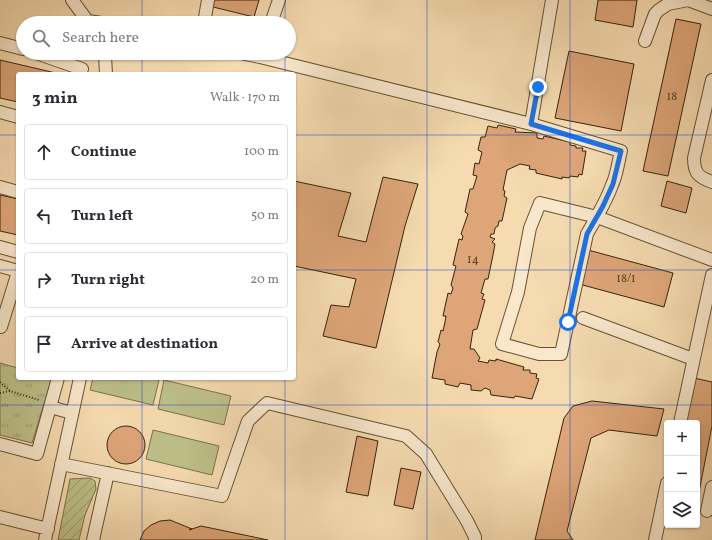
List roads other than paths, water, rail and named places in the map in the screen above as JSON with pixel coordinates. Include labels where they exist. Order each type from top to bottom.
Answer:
[{"type":"street","points":[[72,0],[84,16]]},
{"type":"street","points":[[205,16],[208,0]]},
{"type":"street","points":[[273,16],[278,0]]},
{"type":"street","points":[[531,124],[552,0]]},
{"type":"street","points":[[645,41],[655,14],[668,4],[687,0],[712,9]]},
{"type":"street","points":[[0,43],[16,47]]},
{"type":"street","points":[[54,60],[84,72]]},
{"type":"street","points":[[105,60],[106,72]]},
{"type":"street","points":[[281,60],[531,124],[621,151],[613,184],[603,206],[597,217],[587,234],[561,354],[539,354],[502,344],[518,292],[530,228],[540,203],[597,217],[712,260]]},
{"type":"street","points":[[712,80],[694,158],[694,165],[696,173],[703,179],[712,182]]},
{"type":"street","points":[[0,112],[16,116]]},
{"type":"street","points":[[0,187],[16,191]]},
{"type":"street","points":[[0,248],[16,252]]},
{"type":"street","points":[[0,266],[16,271]]},
{"type":"street","points":[[681,420],[693,359],[707,318],[712,275]]},
{"type":"street","points":[[1,327],[16,278]]},
{"type":"street","points":[[583,318],[693,359]]},
{"type":"street","points":[[0,444],[37,454],[57,380]]},
{"type":"street","points":[[0,517],[46,535],[80,380]]},
{"type":"street","points":[[61,464],[222,496],[248,421],[267,403],[406,436],[426,454],[467,521],[475,540]]},
{"type":"street","points":[[51,405],[72,413]]},
{"type":"street","points":[[93,540],[108,473]]},
{"type":"street","points":[[707,511],[712,487]]},
{"type":"street","points":[[655,540],[665,492]]}]
